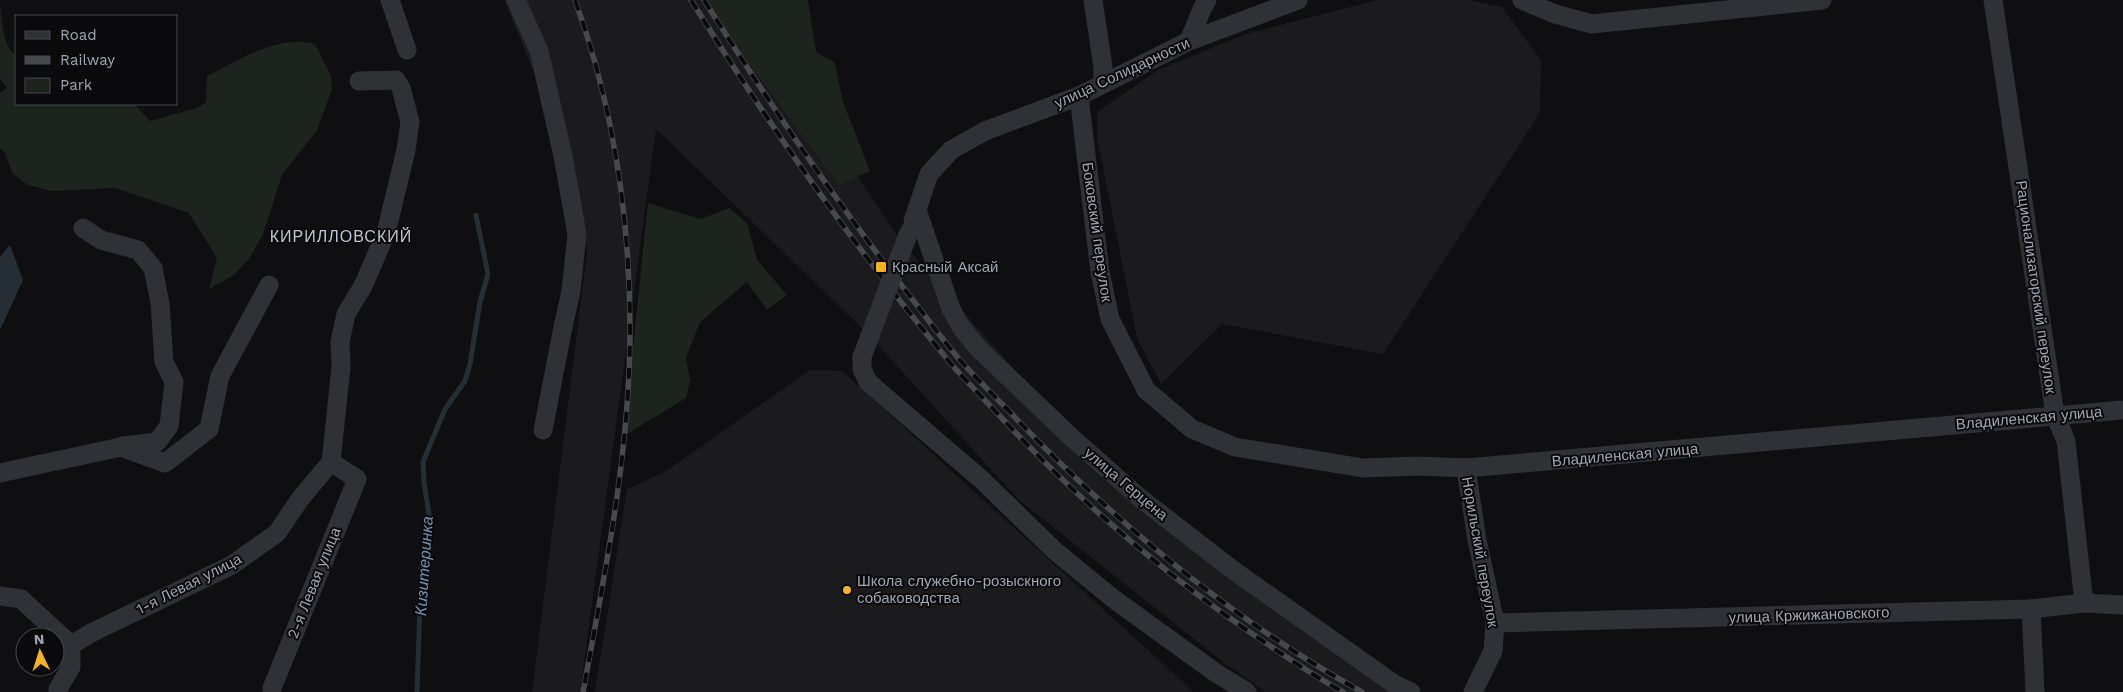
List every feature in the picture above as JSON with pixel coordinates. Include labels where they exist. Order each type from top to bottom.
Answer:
[{"type":"street","points":[[390,0],[407,50]]},
{"type":"street","points":[[516,0],[539,51],[563,156],[577,234],[572,291],[562,327],[543,430]]},
{"type":"street","points":[[1093,0],[1103,66],[1103,83]]},
{"type":"street","points":[[1189,41],[1207,0]]},
{"type":"street","name":"улица Солидарности","points":[[917,210],[929,174],[951,150],[985,131],[1080,96],[1189,41],[1298,0]]},
{"type":"street","points":[[1522,0],[1555,14],[1592,24],[1822,0]]},
{"type":"street","name":"Рационализаторский переулок","points":[[1993,0],[2056,415],[2066,441],[2084,603]]},
{"type":"street","points":[[331,462],[341,367],[340,342],[346,314],[363,286],[386,233],[410,122],[401,88],[396,80],[359,81]]},
{"type":"street","name":"Боковский переулок","points":[[1080,96],[1100,272],[1110,319],[1146,390]]},
{"type":"street","points":[[917,210],[862,357],[862,368],[868,382],[982,480],[1055,551],[1115,600],[1216,673],[1247,692]]},
{"type":"street","name":"улица Герцена","points":[[917,210],[951,309],[961,328],[978,348],[1070,436],[1140,498],[1241,576],[1394,684],[1410,692]]},
{"type":"street","points":[[0,473],[121,447],[157,442],[169,426],[174,382],[164,362],[160,303],[153,268],[138,250],[101,240],[83,228]]},
{"type":"street","points":[[121,447],[165,463],[209,429],[220,376],[269,285]]},
{"type":"street","name":"Владиленская улица","points":[[1146,390],[1192,428],[1235,447],[1363,468],[1419,466],[1466,468],[2123,410]]},
{"type":"street","name":"2-я Левая улица","points":[[272,688],[357,479],[331,462]]},
{"type":"street","name":"1-я Левая улица","points":[[72,644],[232,565],[277,533],[300,499],[331,462]]},
{"type":"street","name":"Норильский переулок","points":[[1466,468],[1477,540],[1495,623],[1493,651],[1474,692]]},
{"type":"street","points":[[0,596],[21,599],[72,644],[71,667],[58,692]]},
{"type":"street","name":"улица Кржижановского","points":[[1495,623],[2031,609],[2084,603],[2123,605]]},
{"type":"street","points":[[2031,609],[2035,692]]},
{"type":"shaded area","points":[[504,0],[741,0],[900,240],[1073,436],[1272,600],[1418,692],[1266,692],[1223,662],[1019,500],[867,333],[656,129],[580,692],[532,692],[587,252],[575,171]]},
{"type":"shaded area","points":[[1377,0],[1469,0],[1502,7],[1541,60],[1540,113],[1383,354],[1222,324],[1161,384],[1137,338],[1097,137],[1097,112],[1158,70],[1246,34]]},
{"type":"shaded area","points":[[10,245],[23,280],[0,330],[0,257]]},
{"type":"shaded area","name":"Школа служебно-розыскного собаководства","points":[[810,370],[842,371],[1194,692],[595,692],[627,489],[666,471]]},
{"type":"green space","points":[[702,0],[808,0],[816,52],[835,63],[843,102],[870,171],[839,185]]},
{"type":"green space","points":[[0,4],[5,39],[15,55],[15,105],[135,105],[150,121],[197,108],[206,102],[207,76],[259,50],[286,43],[300,42],[315,44],[331,76],[332,90],[317,130],[282,175],[263,234],[249,259],[234,275],[209,289],[217,258],[189,213],[115,188],[52,191],[28,185],[13,174],[5,153],[0,148],[0,93],[7,88],[0,79]]},
{"type":"green space","points":[[648,203],[701,219],[729,208],[747,223],[757,260],[787,295],[767,310],[747,282],[700,322],[686,357],[690,381],[686,398],[624,436]]},
{"type":"waterway","name":"Кизитеринка","points":[[417,692],[421,577],[429,514],[423,462],[445,409],[465,381],[470,364],[480,302],[488,274],[476,215]]},
{"type":"railway","points":[[575,0],[600,80],[617,162],[627,246],[630,330],[629,376],[621,467],[608,557],[583,692]]},
{"type":"railway","points":[[691,0],[815,187],[916,322],[969,384],[1057,475],[1152,559],[1219,611],[1309,672],[1343,692]]},
{"type":"railway","points":[[704,0],[776,111],[852,220],[946,343],[977,379],[1088,489],[1174,564],[1265,632],[1362,692]]},
{"type":"place","name":"Красный Аксай","points":[[881,267]]},
{"type":"place","name":"Школа служебно-розыскного собаководства","points":[[847,590]]},
{"type":"district","name":"КИРИЛЛОВСКИЙ","points":[[341,236]]}]
